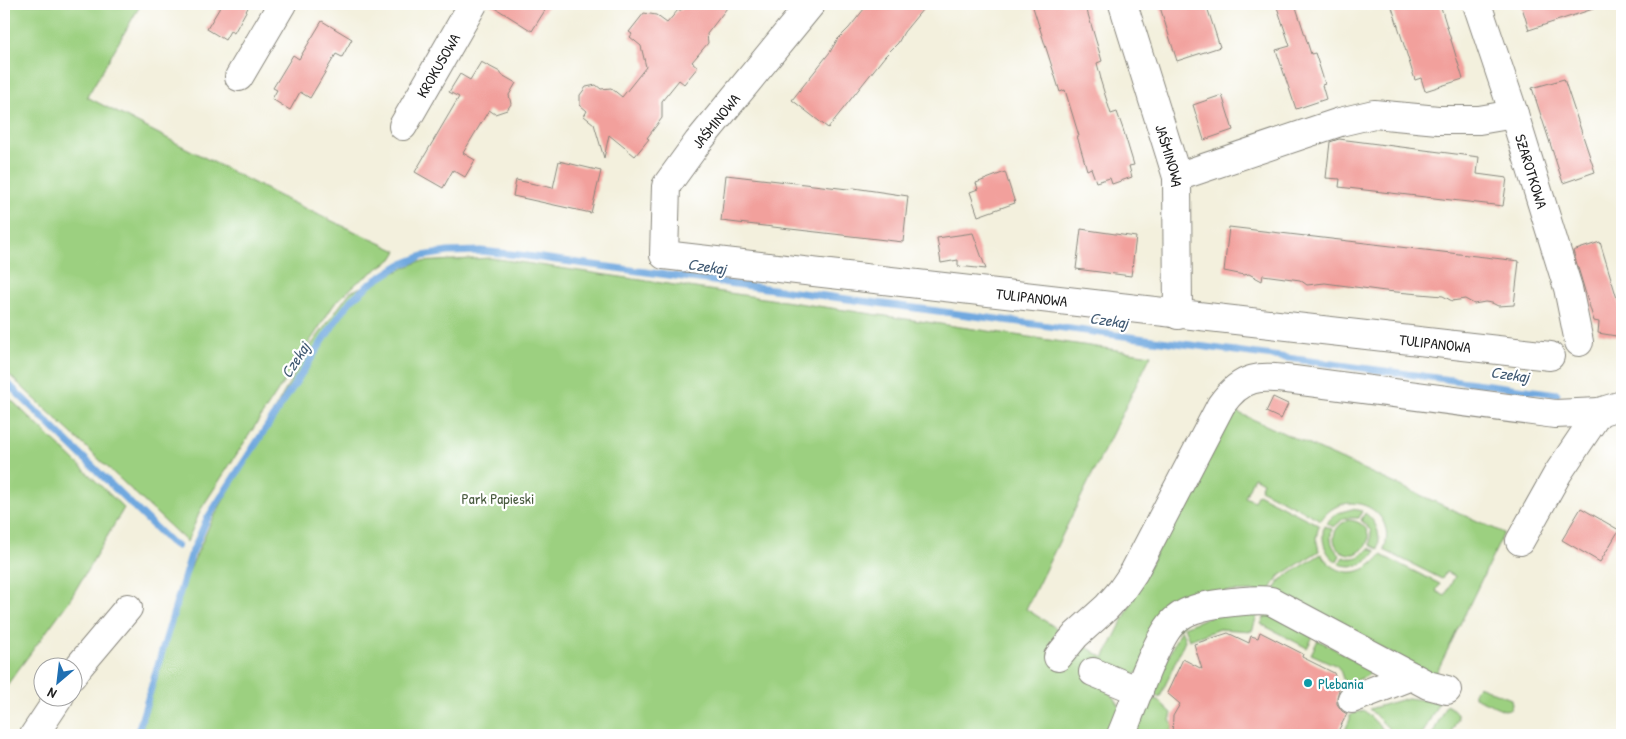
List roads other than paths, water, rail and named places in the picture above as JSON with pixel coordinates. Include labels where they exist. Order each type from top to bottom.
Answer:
[{"type":"street","points":[[239,78],[282,4]]},
{"type":"street","name":"KROKUSOWA","points":[[403,126],[473,4]]},
{"type":"street","name":"JAŚMINOWA","points":[[664,256],[666,186],[698,142],[811,4]]},
{"type":"street","name":"JAŚMINOWA","points":[[1123,4],[1177,177],[1178,315]]},
{"type":"street","name":"SZAROTKOWA","points":[[1477,4],[1514,114],[1568,288],[1579,342]]},
{"type":"street","points":[[1177,177],[1340,122],[1374,114],[1446,120],[1479,120],[1514,114]]},
{"type":"street","name":"TULIPANOWA","points":[[664,256],[1550,356]]},
{"type":"street","points":[[1058,657],[1076,635],[1121,591],[1134,572],[1221,405],[1231,390],[1244,381],[1265,377],[1294,380],[1555,414],[1610,409]]},
{"type":"street","points":[[1520,541],[1558,473],[1610,409]]},
{"type":"street","points":[[1122,735],[1160,641],[1175,620],[1186,613],[1209,605],[1256,600],[1271,602],[1428,685],[1447,690]]},
{"type":"street","points":[[82,663],[128,608]]},
{"type":"street","points":[[1093,672],[1140,691]]},
{"type":"street","points":[[1352,699],[1411,676]]},
{"type":"street","points":[[34,735],[53,706]]},
{"type":"waterway","name":"Czekaj","points":[[137,735],[191,555],[207,519],[351,300],[370,284],[400,265],[423,256],[448,252],[481,251],[519,255],[1557,394]]},
{"type":"waterway","points":[[4,380],[170,542],[177,546]]},
{"type":"place","name":"Plebania","points":[[1308,683]]},
{"type":"park label","name":"Park Papieski","points":[[498,498]]}]
